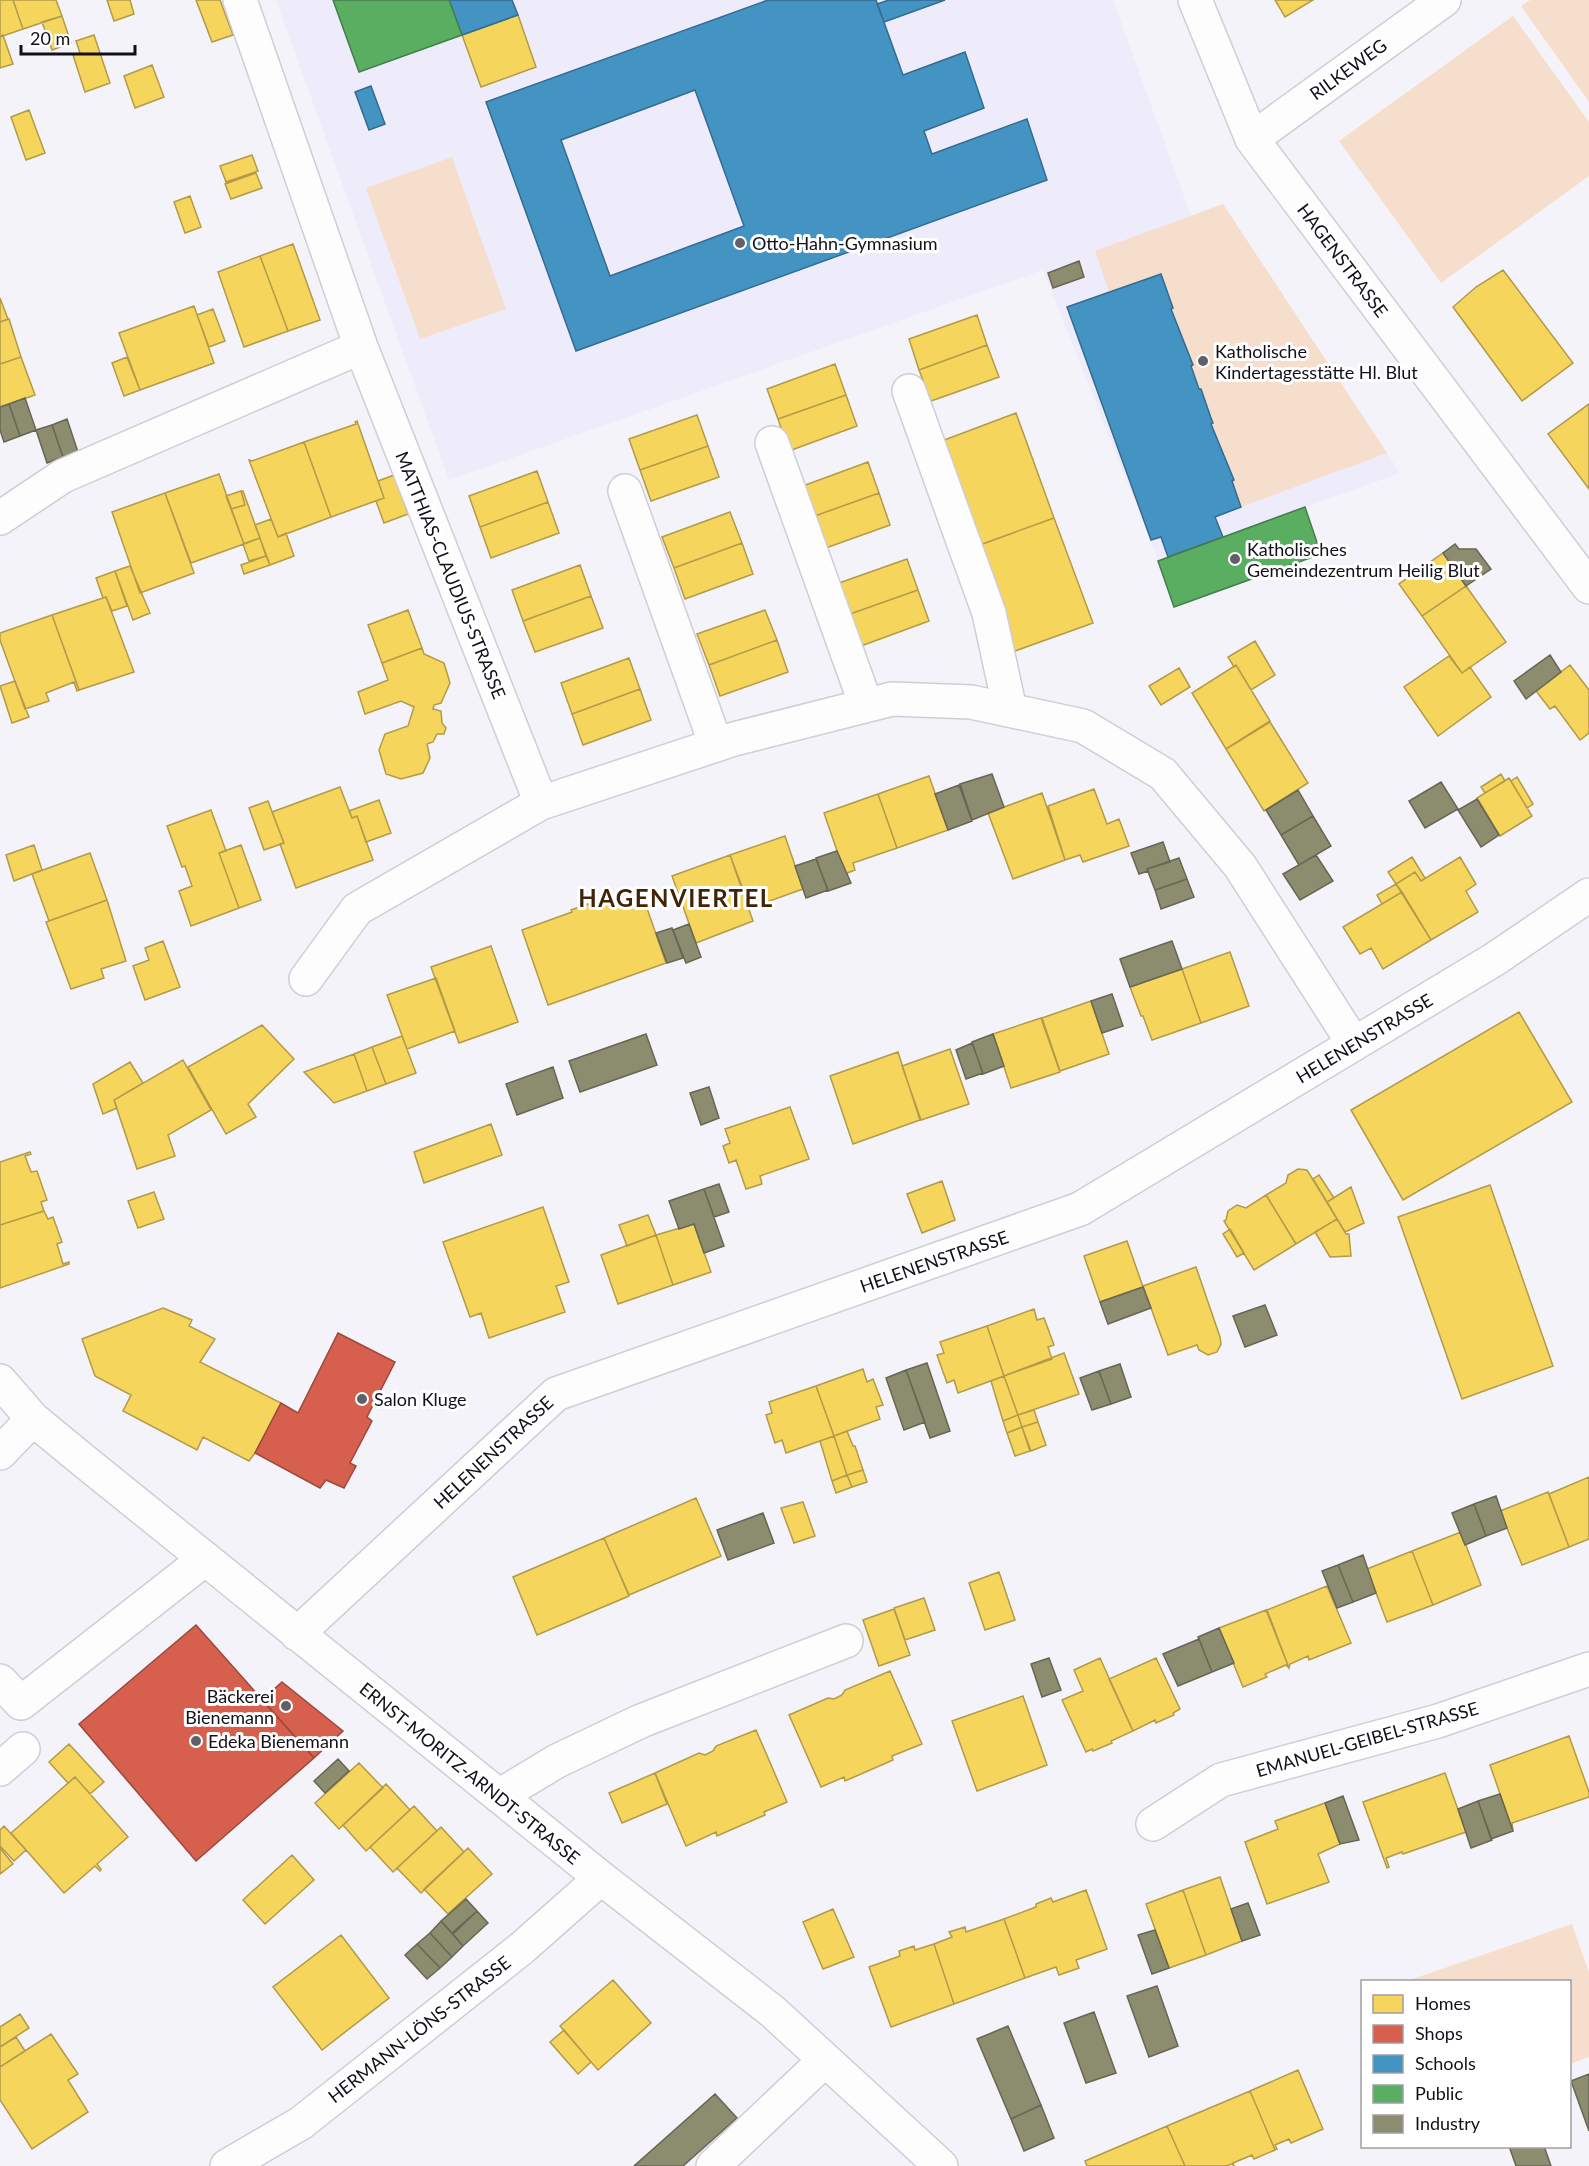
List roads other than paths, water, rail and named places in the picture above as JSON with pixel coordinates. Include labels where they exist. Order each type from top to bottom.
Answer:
[{"type":"street","name":"MATTHIAS-CLAUDIUS-STRASSE","points":[[240,0],[361,347],[542,803]]},
{"type":"street","name":"HAGENSTRASSE","points":[[1195,0],[1252,139],[1589,587]]},
{"type":"street","name":"RILKEWEG","points":[[1252,139],[1444,0]]},
{"type":"street","points":[[0,518],[63,476],[361,347]]},
{"type":"street","points":[[909,391],[988,613],[1010,710]]},
{"type":"street","points":[[772,443],[866,705]]},
{"type":"street","points":[[626,491],[716,745]]},
{"type":"street","points":[[306,979],[357,909],[542,803],[716,745],[866,705],[892,699],[971,702],[1083,726],[1163,774],[1240,866],[1354,1044]]},
{"type":"street","name":"HELENENSTRASSE","points":[[297,1634],[556,1394],[1080,1209],[1521,943],[1589,895]]},
{"type":"street","name":"ERNST-MORITZ-ARNDT-STRASSE","points":[[0,1381],[33,1419],[601,1878],[772,2011],[941,2166]]},
{"type":"street","points":[[0,1453],[33,1419]]},
{"type":"street","points":[[0,1681],[21,1703],[205,1559]]},
{"type":"street","points":[[499,1796],[556,1761],[641,1721],[846,1641]]},
{"type":"street","name":"EMANUEL-GEIBEL-STRASSE","points":[[1153,1824],[1221,1780],[1438,1721],[1589,1670]]},
{"type":"street","name":"HERMANN-LÖNS-STRASSE","points":[[227,2166],[301,2122],[522,1948],[601,1878]]},
{"type":"street","points":[[713,2166],[825,2060]]},
{"type":"place","name":"Otto-Hahn-Gymnasium","points":[[740,243]]},
{"type":"place","name":"Katholische Kindertagesstätte Hl. Blut","points":[[1203,361]]},
{"type":"place","name":"Katholisches Gemeindezentrum Heilig Blut","points":[[1235,559]]},
{"type":"place","name":"Salon Kluge","points":[[362,1399]]},
{"type":"place","name":"Bäckerei Bienemann","points":[[286,1706]]},
{"type":"place","name":"Edeka Bienemann","points":[[196,1741]]},
{"type":"district","name":"HAGENVIERTEL","points":[[676,897]]}]
